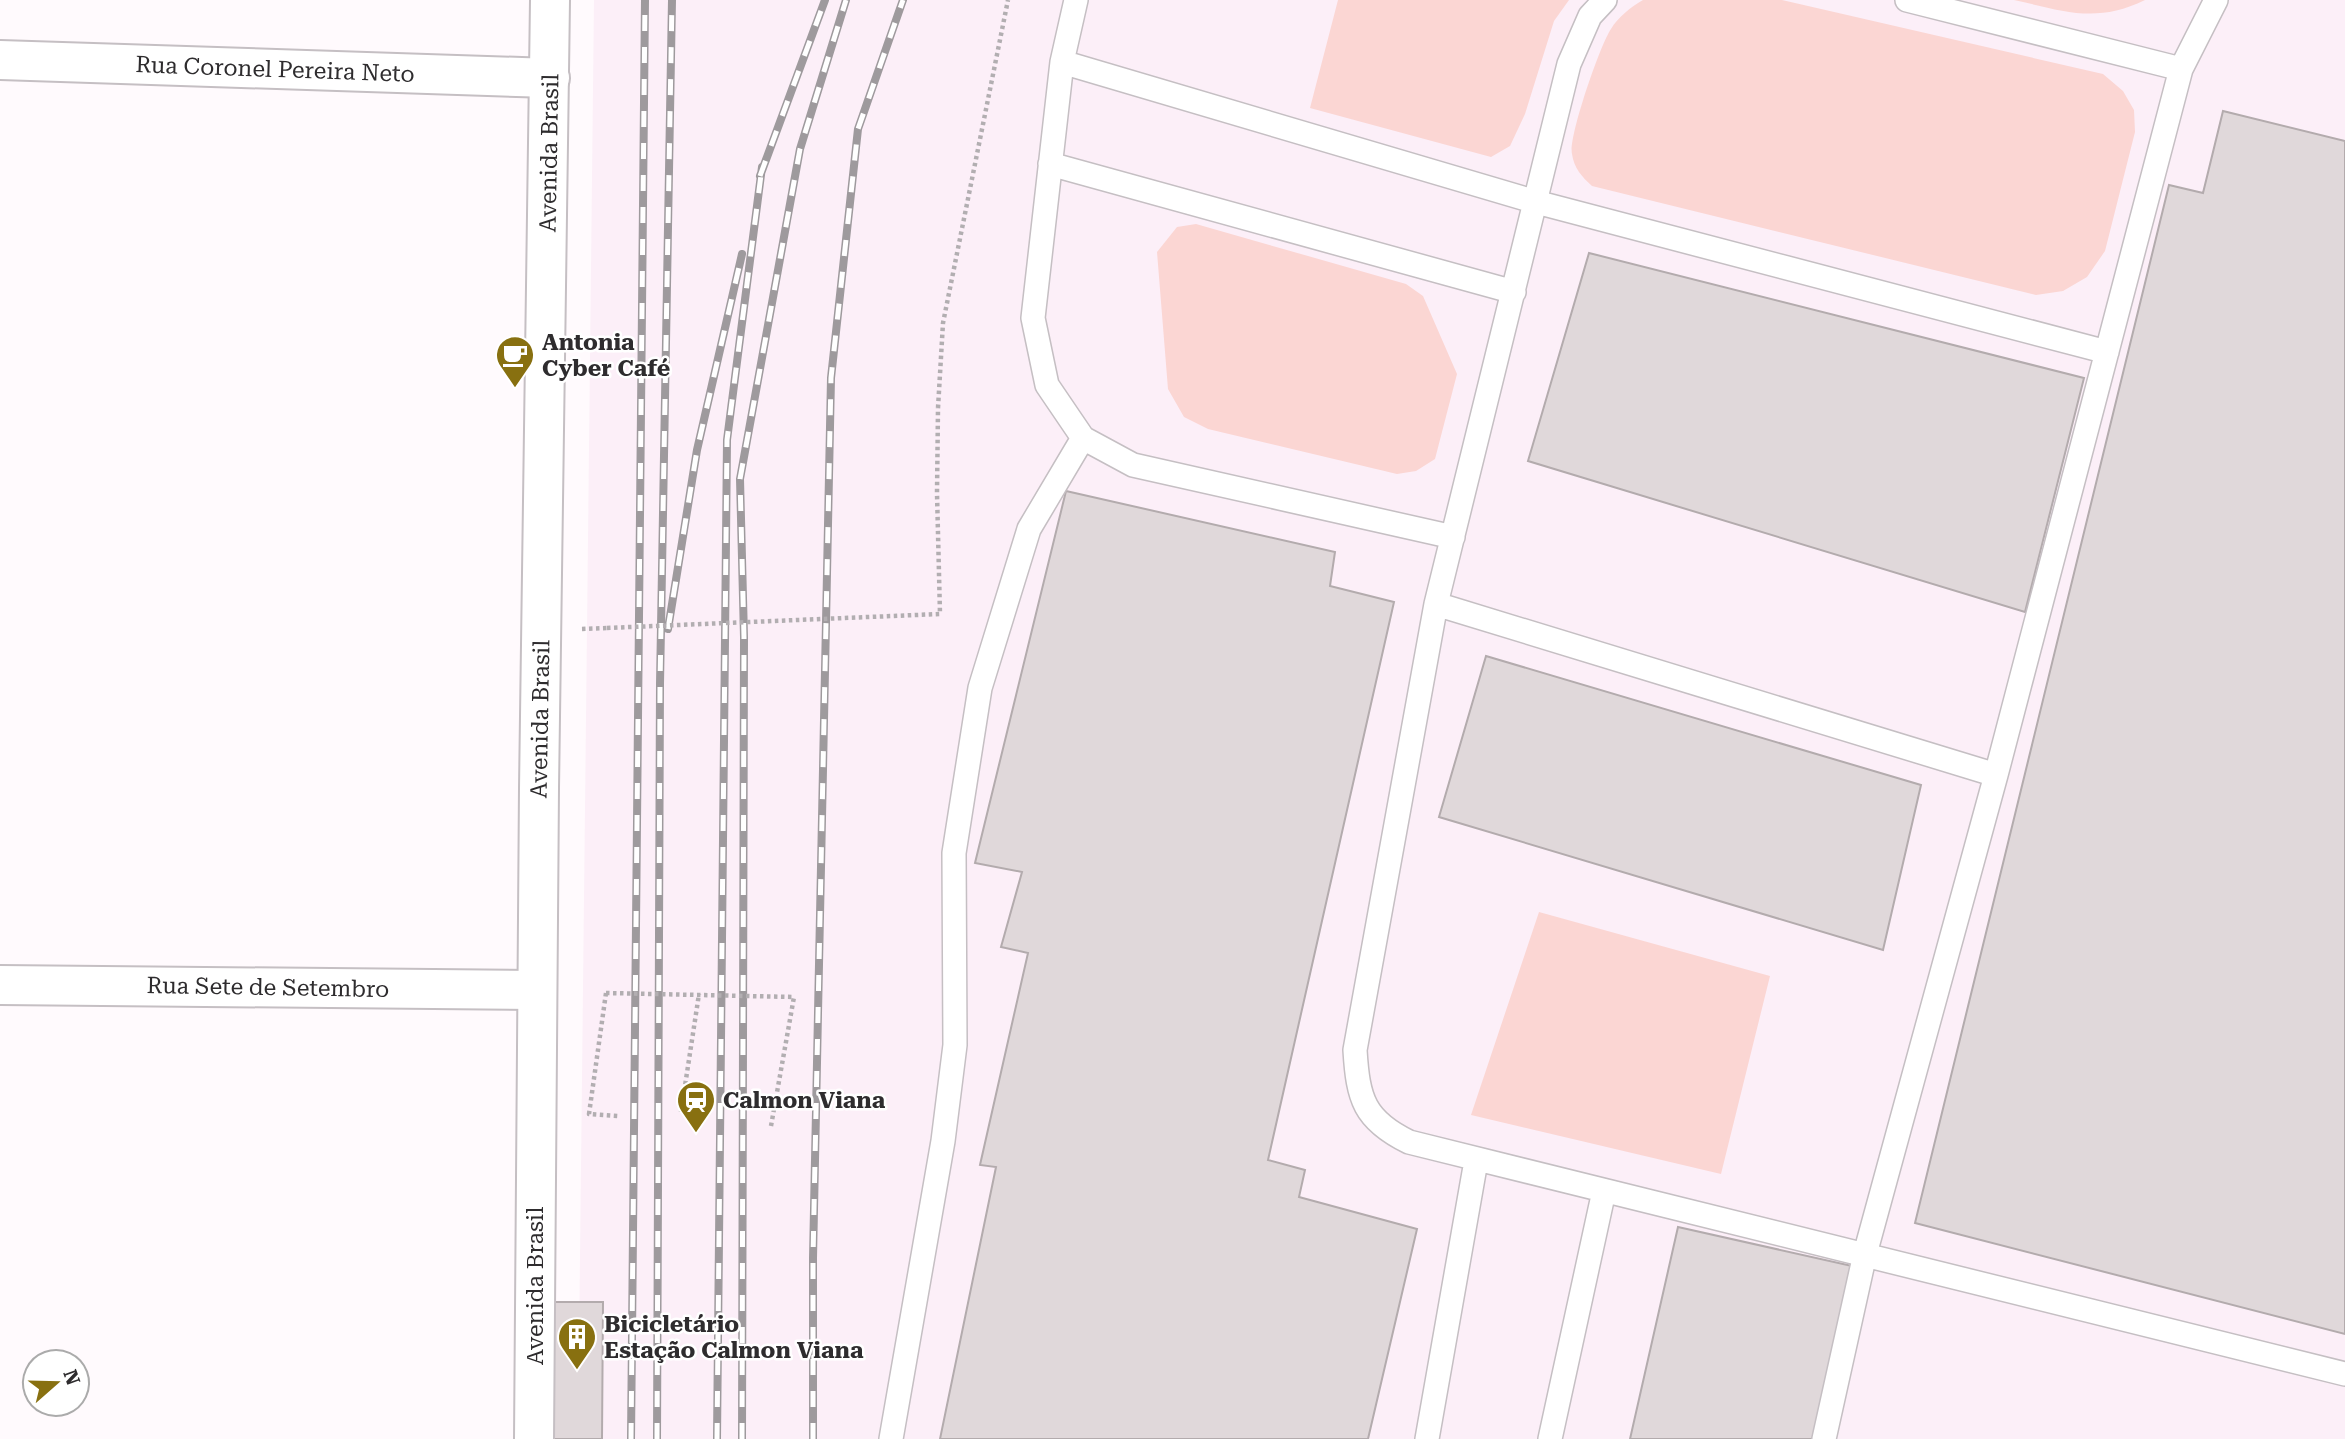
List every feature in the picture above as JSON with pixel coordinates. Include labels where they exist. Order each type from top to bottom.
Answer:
[{"type":"main road","name":"Avenida Brasil","points":[[534,1439],[550,0]]},
{"type":"main road","name":"Rua Coronel Pereira Neto","points":[[0,60],[550,78]]},
{"type":"main road","name":"Rua Sete de Setembro","points":[[0,985],[537,990]]},
{"type":"lane","points":[[1076,0],[1062,62],[1033,318],[1047,385],[1083,438],[1133,465],[1453,537]]},
{"type":"lane","points":[[1605,0],[1590,16],[1569,64],[1436,604],[1355,1050],[1361,1098],[1384,1129],[1409,1142],[1476,1161],[1865,1254],[2209,1343],[2345,1374]]},
{"type":"lane","points":[[1906,0],[2180,69]]},
{"type":"lane","points":[[1824,1439],[1865,1254],[1996,775],[2180,69],[2216,0]]},
{"type":"lane","points":[[1062,62],[1536,202],[2107,352]]},
{"type":"lane","points":[[1050,164],[1514,292]]},
{"type":"lane","points":[[891,1439],[943,1141],[956,1045],[954,853],[980,688],[1029,528],[1083,438]]},
{"type":"lane","points":[[1436,604],[1996,775]]},
{"type":"lane","points":[[1427,1439],[1476,1161]]},
{"type":"lane","points":[[1550,1439],[1604,1191]]},
{"type":"path","points":[[607,628],[940,614],[937,493],[943,323],[1008,0]]},
{"type":"path","points":[[619,1116],[589,1114],[606,993],[794,997],[771,1126]]},
{"type":"path","points":[[681,1112],[699,994]]},
{"type":"shaded area","points":[[594,0],[2345,0],[2345,1439],[578,1439]]},
{"type":"shaded area","points":[[1338,0],[1569,0],[1554,21],[1525,114],[1510,146],[1491,157],[1310,108]]},
{"type":"shaded area","points":[[1643,0],[1782,0],[2103,74],[2123,91],[2134,110],[2135,132],[2105,251],[2087,277],[2063,291],[2036,295],[1592,186],[1575,164],[1572,145],[1575,130],[1606,38],[1617,20]]},
{"type":"shaded area","points":[[2014,0],[2145,0],[2111,12],[2080,13]]},
{"type":"shaded area","points":[[1196,224],[1406,284],[1423,296],[1457,374],[1435,459],[1416,471],[1397,474],[1208,429],[1184,417],[1168,389],[1157,252],[1177,227]]},
{"type":"shaded area","points":[[1539,912],[1770,976],[1721,1174],[1471,1115]]},
{"type":"building","points":[[2223,111],[2345,141],[2345,1334],[1915,1223],[2169,185],[2203,193]]},
{"type":"building","points":[[1589,253],[2084,378],[2025,612],[1528,461]]},
{"type":"building","points":[[1066,491],[1335,552],[1330,586],[1394,602],[1268,1160],[1305,1170],[1299,1197],[1417,1229],[1368,1439],[940,1439],[996,1167],[980,1165],[1028,953],[1001,947],[1022,872],[975,863]]},
{"type":"building","points":[[1486,656],[1921,785],[1883,950],[1439,817]]},
{"type":"building","points":[[1678,1227],[1852,1266],[1815,1439],[1630,1439]]},
{"type":"building","name":"Bicicletário Estação Calmon Viana","points":[[551,1302],[603,1302],[602,1439],[551,1439]]},
{"type":"railway","points":[[631,1439],[645,0]]},
{"type":"railway","points":[[657,1439],[660,684],[672,0]]},
{"type":"railway","points":[[760,176],[825,0]]},
{"type":"railway","points":[[742,1439],[744,637],[740,479],[800,149],[846,0]]},
{"type":"railway","points":[[813,1439],[813,1258],[831,378],[858,129],[903,0]]},
{"type":"railway","points":[[717,1439],[727,440],[762,167]]},
{"type":"railway","points":[[668,629],[697,450],[742,254]]},
{"type":"place","name":"Antonia Cyber Café","points":[[515,389]]},
{"type":"place","name":"Calmon Viana","points":[[696,1134]]},
{"type":"place","name":"Bicicletário Estação Calmon Viana","points":[[577,1371]]}]
